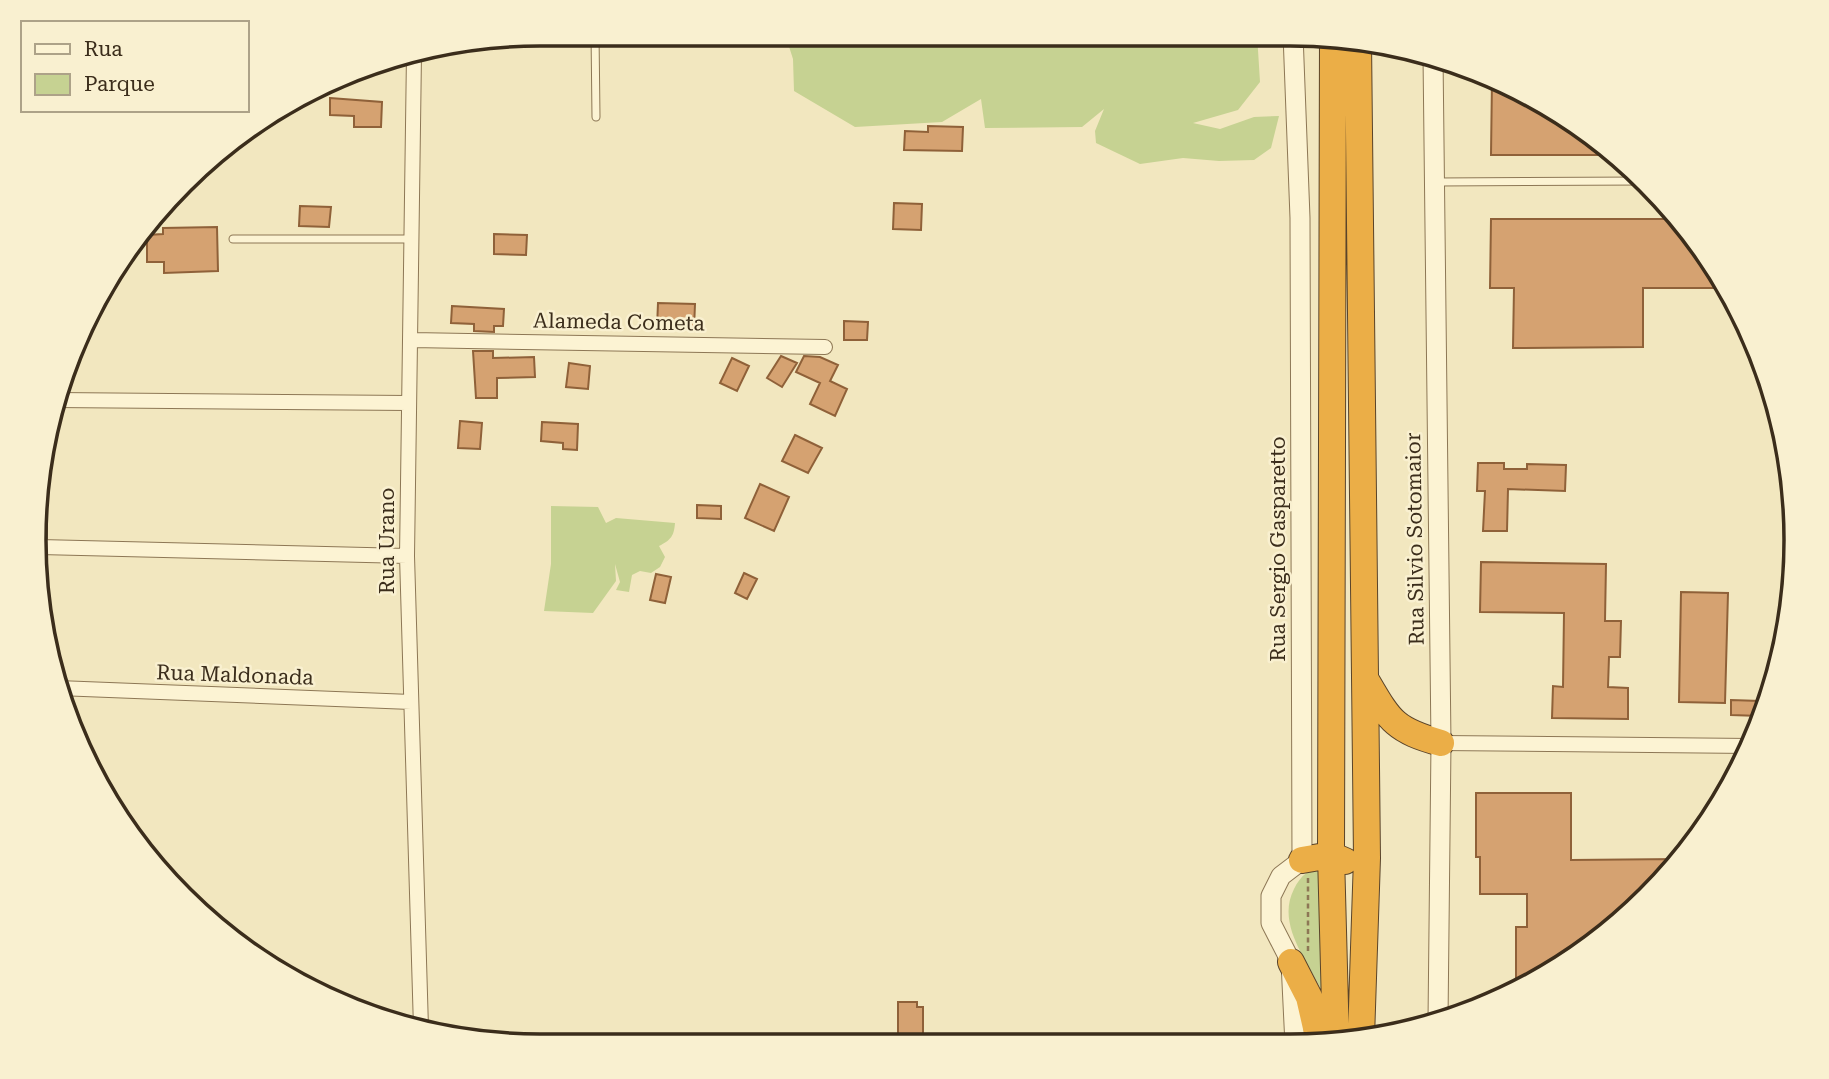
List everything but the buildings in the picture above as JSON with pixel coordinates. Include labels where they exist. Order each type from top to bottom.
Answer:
[{"type":"highway","points":[[1328,48],[1334,72]]},
{"type":"highway","points":[[1333,48],[1331,855],[1335,1031]]},
{"type":"highway","points":[[1359,51],[1367,858],[1365,1027]]},
{"type":"highway","points":[[1365,679],[1385,714],[1406,733],[1441,743]]},
{"type":"highway","points":[[1302,860],[1331,855],[1345,862],[1353,887],[1365,1027]]},
{"type":"highway","points":[[1291,962],[1310,997],[1317,1032]]},
{"type":"street","name":"Rua Sergio Gasparetto","points":[[1293,46],[1300,232],[1302,860]]},
{"type":"street","name":"Rua Urano","points":[[414,62],[407,556],[421,1019]]},
{"type":"street","name":"Rua Silvio Sotomaior","points":[[1433,67],[1441,743],[1438,1010]]},
{"type":"street","name":"Alameda Cometa","points":[[412,340],[825,347]]},
{"type":"street","points":[[66,400],[408,403]]},
{"type":"street","points":[[46,547],[407,556]]},
{"type":"street","name":"Rua Maldonada","points":[[69,688],[411,702]]},
{"type":"street","points":[[1441,743],[1738,746]]},
{"type":"street","points":[[1294,1034],[1291,962],[1271,923],[1271,896],[1281,876],[1302,860]]},
{"type":"lane","points":[[595,46],[596,117]]},
{"type":"lane","points":[[1434,182],[1629,181]]},
{"type":"lane","points":[[233,239],[413,239]]},
{"type":"green space","points":[[789,46],[1258,46],[1260,82],[1238,110],[1193,123],[1220,129],[1254,117],[1279,116],[1271,148],[1254,160],[1183,158],[1140,164],[1096,143],[1095,131],[1104,109],[1082,127],[985,128],[981,99],[942,122],[855,127],[794,91],[793,59]]},
{"type":"green space","points":[[551,506],[598,507],[606,523],[616,518],[675,523],[675,527],[671,537],[659,546],[665,557],[660,567],[651,573],[640,571],[632,575],[629,592],[616,590],[620,582],[615,564],[616,581],[593,613],[544,611],[551,564]]},
{"type":"green space","points":[[1323,866],[1322,991],[1296,942],[1291,928],[1289,902],[1303,876]]}]
